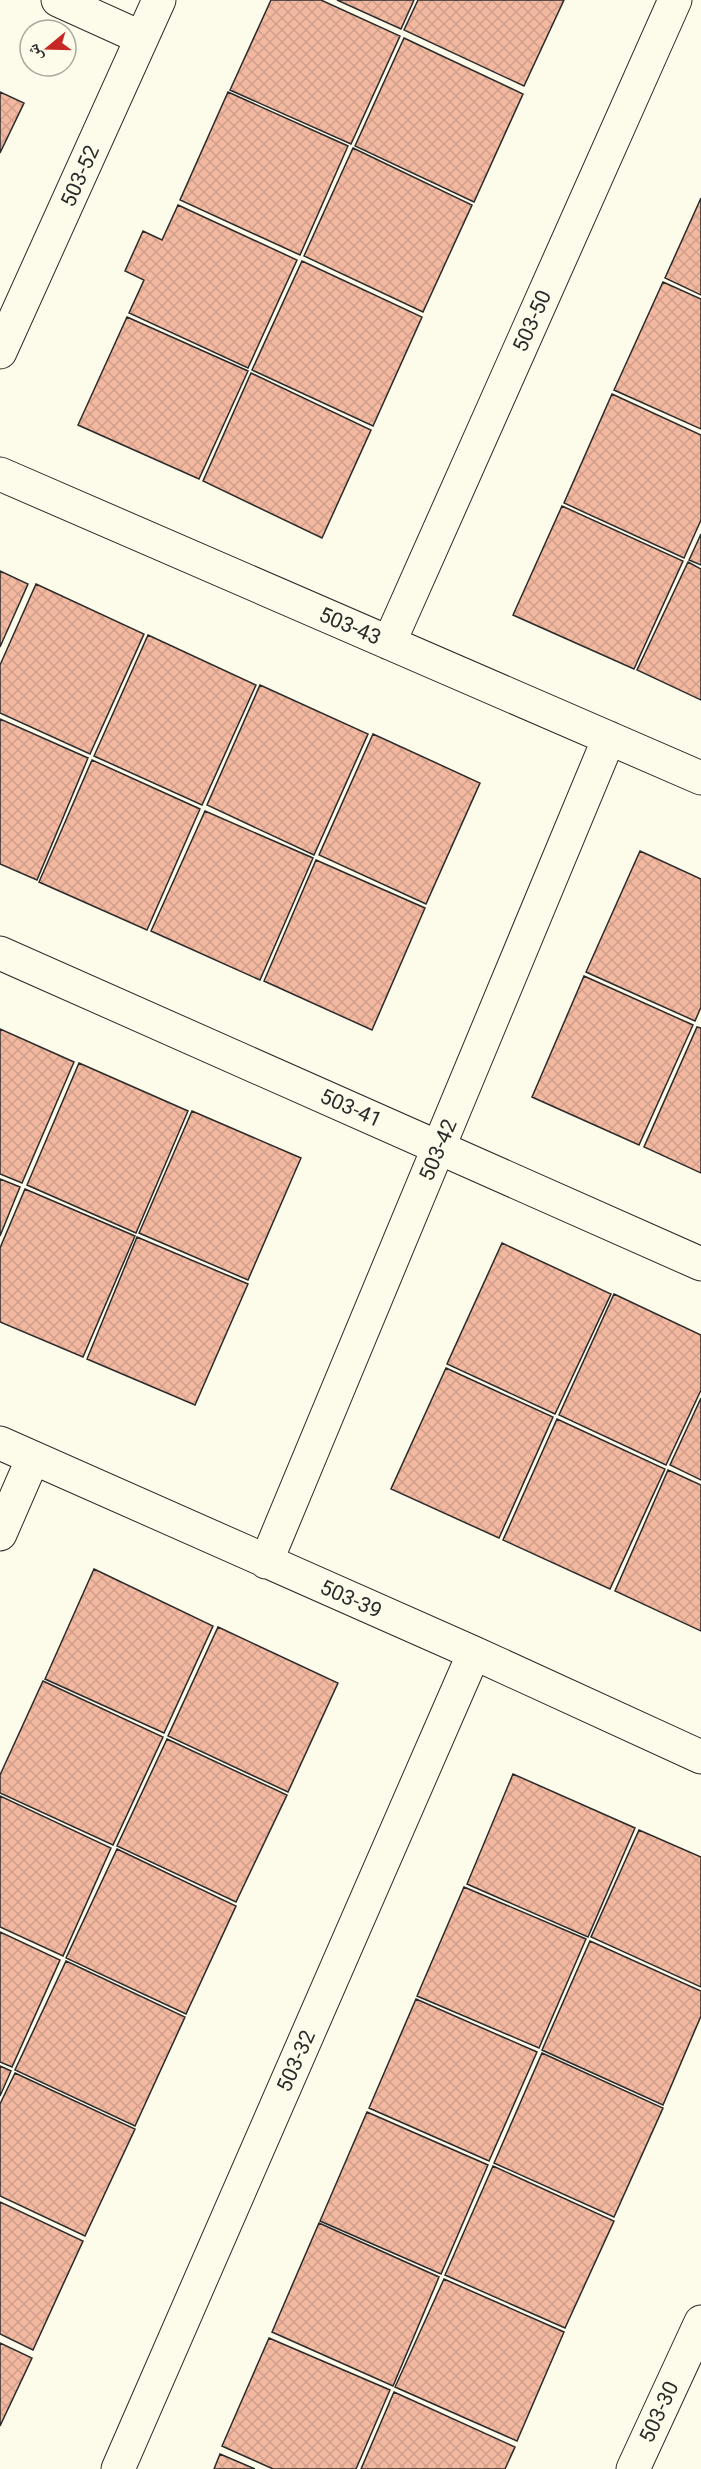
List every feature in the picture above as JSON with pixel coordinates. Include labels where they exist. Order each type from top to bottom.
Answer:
[{"type":"street","points":[[58,0],[142,38]]},
{"type":"street","name":"503-52","points":[[0,352],[159,0]]},
{"type":"street","name":"503-50","points":[[389,643],[675,0]]},
{"type":"street","name":"503-43","points":[[0,474],[701,778]]},
{"type":"street","name":"503-42","points":[[266,1562],[609,738]]},
{"type":"street","name":"503-41","points":[[0,953],[701,1264]]},
{"type":"street","name":"503-39","points":[[0,1443],[474,1653],[701,1757]]},
{"type":"street","points":[[0,1534],[33,1458]]},
{"type":"street","name":"503-32","points":[[118,2469],[474,1653]]},
{"type":"street","name":"503-30","points":[[633,2469],[701,2322]]},
{"type":"building","points":[[271,0],[321,0],[400,36],[351,144],[230,90]]},
{"type":"building","points":[[337,0],[414,0],[401,29]]},
{"type":"building","points":[[418,0],[564,0],[524,86],[404,30]]},
{"type":"building","points":[[404,38],[523,94],[474,202],[355,146]]},
{"type":"building","points":[[0,92],[24,103],[0,153]]},
{"type":"building","points":[[228,92],[348,146],[300,255],[180,200]]},
{"type":"building","points":[[353,148],[472,205],[423,312],[304,256]]},
{"type":"building","points":[[701,198],[701,295],[665,278]]},
{"type":"building","points":[[178,205],[297,260],[248,368],[129,313],[144,280],[125,271],[143,231],[162,240]]},
{"type":"building","points":[[302,261],[422,317],[373,426],[252,370]]},
{"type":"building","points":[[663,282],[701,299],[701,429],[614,390]]},
{"type":"building","points":[[127,317],[248,371],[199,479],[78,425]]},
{"type":"building","points":[[251,373],[371,430],[322,538],[203,481]]},
{"type":"building","points":[[612,394],[701,435],[701,520],[684,558],[564,503]]},
{"type":"building","points":[[562,506],[683,561],[634,669],[513,615]]},
{"type":"building","points":[[701,534],[701,565],[689,560]]},
{"type":"building","points":[[688,562],[701,569],[701,700],[637,670]]},
{"type":"building","points":[[0,571],[28,584],[0,647]]},
{"type":"building","points":[[36,584],[144,634],[90,754],[0,713],[0,665]]},
{"type":"building","points":[[148,635],[256,685],[202,805],[94,756]]},
{"type":"building","points":[[260,685],[368,734],[314,855],[207,805]]},
{"type":"building","points":[[0,719],[88,758],[37,880],[0,864]]},
{"type":"building","points":[[373,734],[480,783],[426,904],[319,855]]},
{"type":"building","points":[[92,760],[200,809],[147,930],[39,882]]},
{"type":"building","points":[[205,811],[313,858],[260,980],[151,931]]},
{"type":"building","points":[[640,851],[701,879],[701,1007],[695,1021],[586,972]]},
{"type":"building","points":[[316,860],[425,908],[372,1030],[264,981]]},
{"type":"building","points":[[584,976],[693,1025],[639,1145],[532,1097]]},
{"type":"building","points":[[697,1027],[701,1028],[701,1173],[644,1147]]},
{"type":"building","points":[[0,1029],[74,1062],[22,1183],[0,1174]]},
{"type":"building","points":[[79,1063],[188,1111],[136,1233],[27,1185]]},
{"type":"building","points":[[192,1111],[301,1158],[248,1280],[139,1233]]},
{"type":"building","points":[[0,1179],[20,1187],[0,1236]]},
{"type":"building","points":[[25,1189],[135,1236],[83,1357],[0,1322],[0,1248]]},
{"type":"building","points":[[137,1237],[248,1284],[195,1405],[87,1359]]},
{"type":"building","points":[[502,1243],[611,1294],[555,1414],[447,1364]]},
{"type":"building","points":[[614,1294],[701,1335],[701,1390],[666,1465],[559,1415]]},
{"type":"building","points":[[446,1368],[553,1417],[499,1538],[391,1489]]},
{"type":"building","points":[[701,1398],[701,1480],[670,1465]]},
{"type":"building","points":[[557,1419],[665,1469],[610,1589],[503,1540]]},
{"type":"building","points":[[668,1470],[701,1485],[701,1631],[615,1591]]},
{"type":"building","points":[[94,1569],[213,1626],[164,1733],[45,1679]]},
{"type":"building","points":[[218,1627],[338,1683],[288,1792],[168,1736]]},
{"type":"building","points":[[43,1681],[163,1737],[113,1845],[0,1793],[0,1775]]},
{"type":"building","points":[[167,1739],[287,1795],[236,1902],[117,1846]]},
{"type":"building","points":[[513,1774],[635,1828],[588,1937],[467,1884]]},
{"type":"building","points":[[0,1796],[111,1848],[63,1956],[0,1927]]},
{"type":"building","points":[[639,1830],[701,1857],[701,1987],[591,1937]]},
{"type":"building","points":[[117,1849],[236,1906],[186,2014],[66,1958]]},
{"type":"building","points":[[464,1887],[586,1939],[539,2048],[417,1996]]},
{"type":"building","points":[[0,1932],[60,1960],[12,2067],[0,2062]]},
{"type":"building","points":[[590,1941],[701,1991],[701,2016],[663,2105],[542,2050]]},
{"type":"building","points":[[66,1961],[185,2017],[135,2126],[15,2070]]},
{"type":"building","points":[[416,1999],[537,2052],[489,2161],[369,2108]]},
{"type":"building","points":[[542,2053],[663,2108],[614,2217],[494,2163]]},
{"type":"building","points":[[0,2066],[11,2071],[0,2096]]},
{"type":"building","points":[[15,2073],[135,2129],[85,2236],[0,2196],[0,2104]]},
{"type":"building","points":[[367,2112],[488,2165],[441,2274],[320,2221]]},
{"type":"building","points":[[493,2166],[614,2221],[565,2328],[445,2275]]},
{"type":"building","points":[[0,2202],[83,2241],[33,2350],[0,2334]]},
{"type":"building","points":[[319,2223],[439,2277],[393,2386],[272,2332]]},
{"type":"building","points":[[444,2279],[564,2332],[517,2441],[395,2387]]},
{"type":"building","points":[[269,2338],[390,2390],[356,2469],[273,2469],[222,2446]]},
{"type":"building","points":[[0,2343],[32,2358],[0,2426]]},
{"type":"building","points":[[394,2392],[515,2447],[505,2469],[361,2469]]},
{"type":"building","points":[[220,2454],[255,2469],[214,2469]]}]
